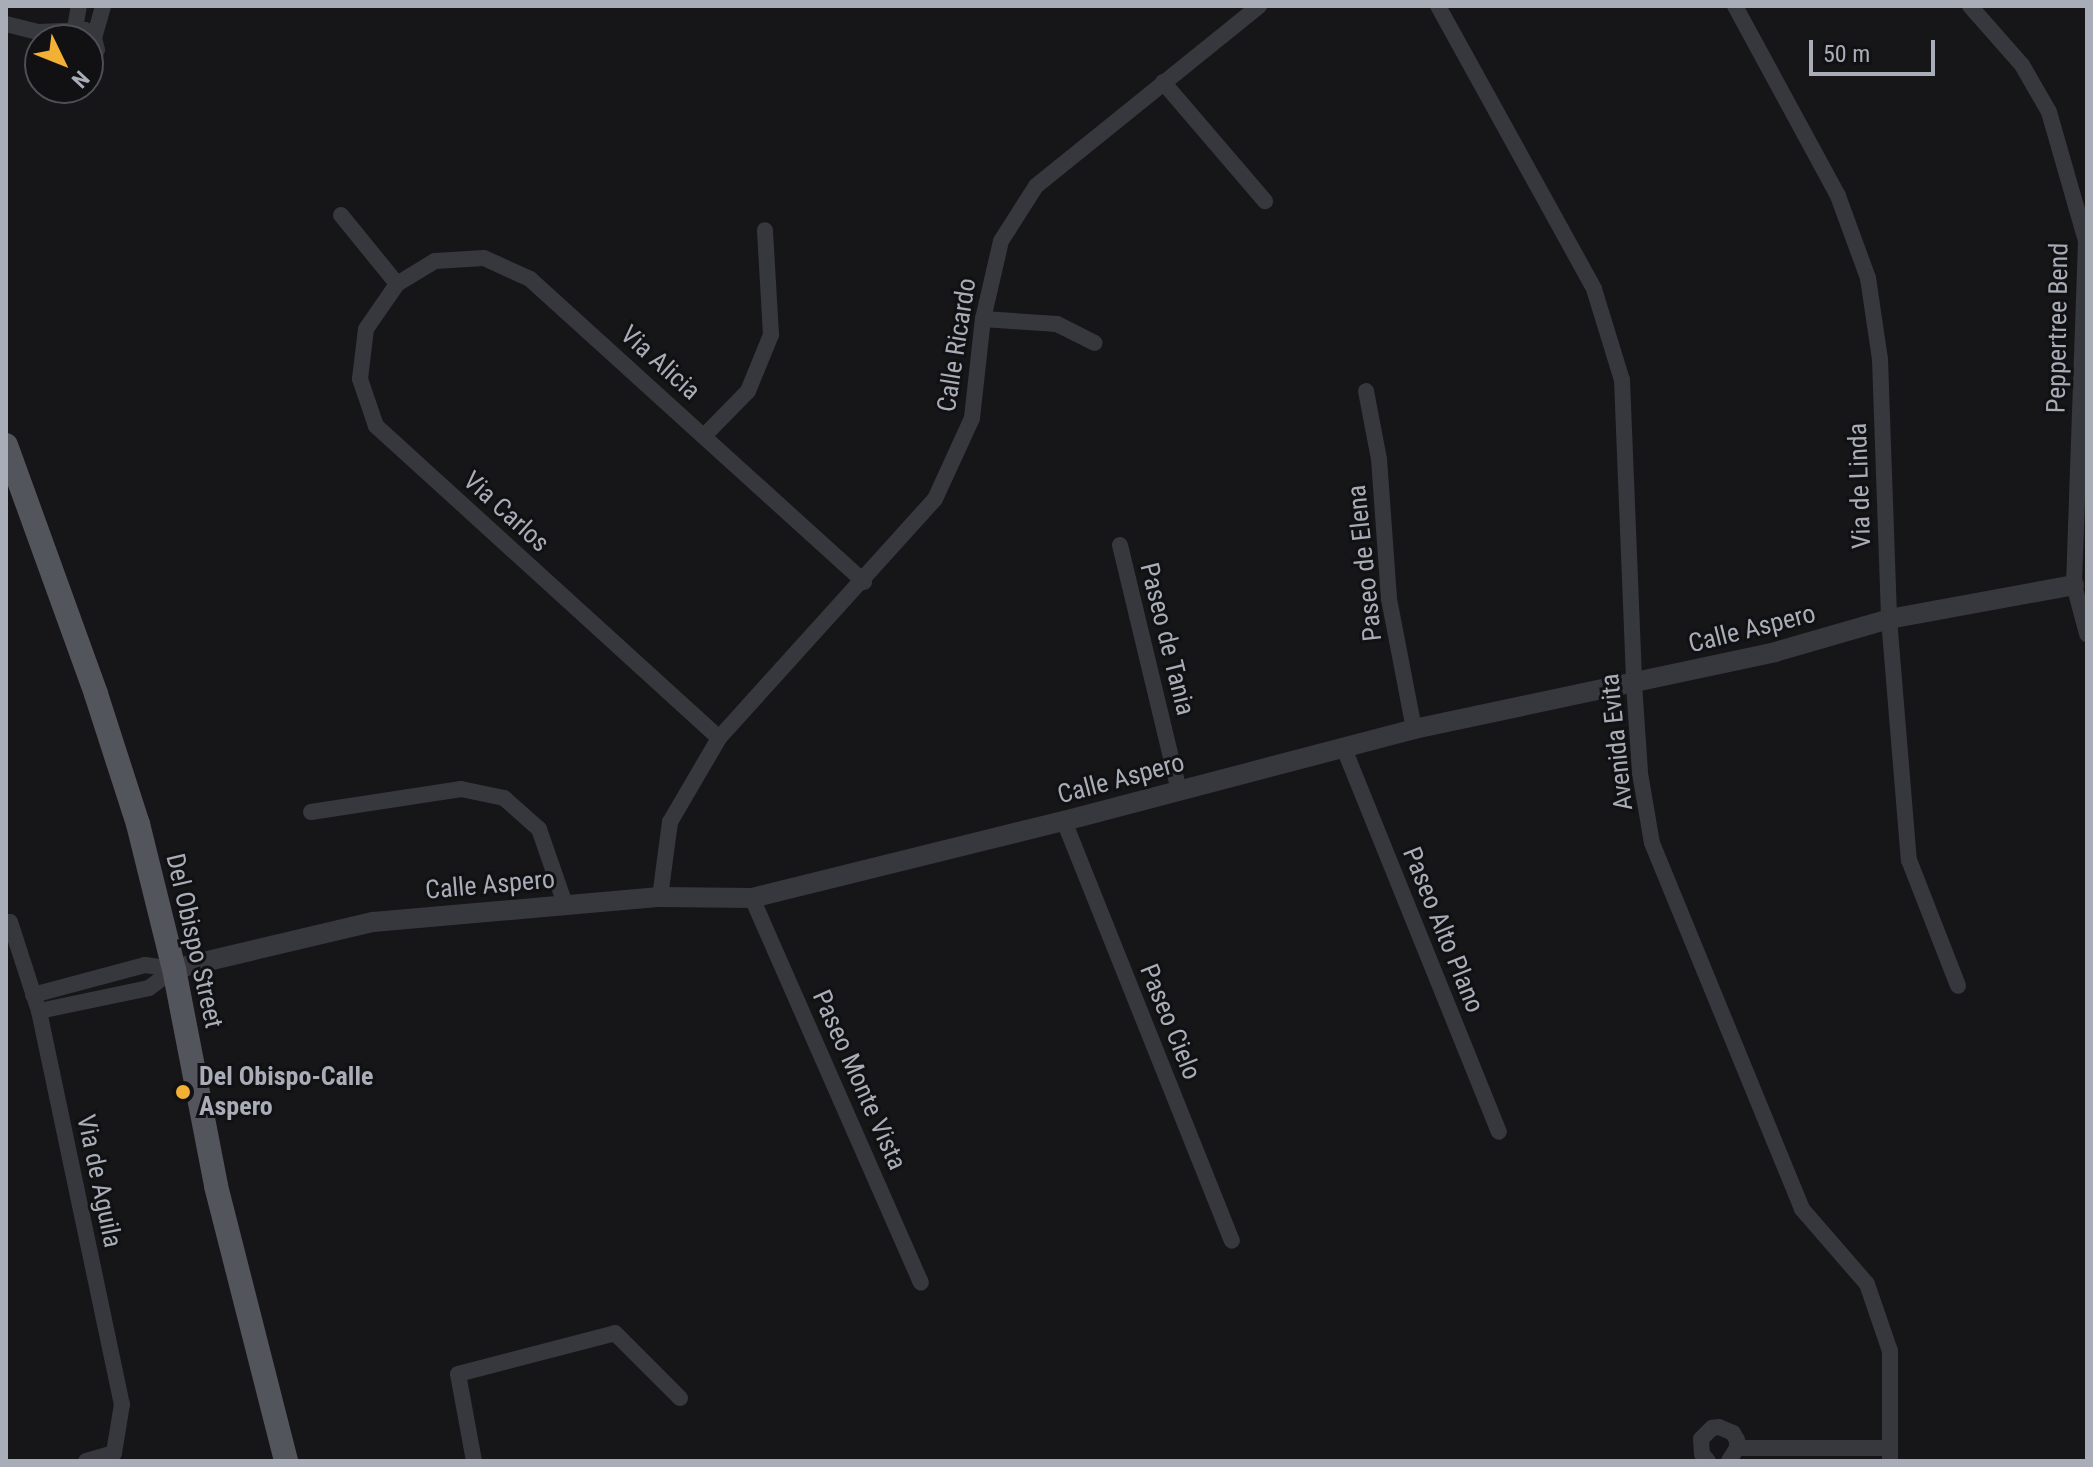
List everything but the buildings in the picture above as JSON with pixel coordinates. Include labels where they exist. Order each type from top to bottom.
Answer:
[{"type":"main road","name":"Del Obispo Street","points":[[6,445],[133,810],[174,969],[216,1186],[286,1461]]},
{"type":"street","name":"Calle Ricardo","points":[[660,897],[670,822],[719,738],[864,582],[935,499],[972,418],[983,319],[1001,241],[1036,186],[1259,6]]},
{"type":"street","name":"Avenida Evita","points":[[1438,6],[1594,289],[1622,380],[1634,684],[1640,773],[1652,843],[1802,1209],[1867,1284],[1890,1351],[1890,1454]]},
{"type":"street","name":"Via de Linda","points":[[1735,6],[1838,196],[1868,278],[1880,359],[1889,619],[1909,860],[1958,986]]},
{"type":"street","name":"Peppertree Bend","points":[[1970,6],[2022,65],[2049,112],[2086,241],[2074,585],[2087,634]]},
{"type":"street","points":[[1163,82],[1265,201]]},
{"type":"street","points":[[341,215],[397,284]]},
{"type":"street","points":[[704,436],[748,391],[771,335],[765,230]]},
{"type":"street","name":"Via Alicia","points":[[397,284],[435,261],[484,258],[530,279],[864,582]]},
{"type":"street","name":"Via Carlos","points":[[397,284],[366,329],[360,379],[376,426],[719,738]]},
{"type":"street","points":[[983,319],[1057,324],[1095,343]]},
{"type":"street","name":"Paseo de Elena","points":[[1366,391],[1379,459],[1389,599],[1414,729]]},
{"type":"street","name":"Paseo de Tania","points":[[1120,545],[1179,790]]},
{"type":"street","name":"Calle Aspero","points":[[36,1003],[149,988],[174,969],[373,922],[660,897],[752,898],[1064,821],[1414,729],[1775,652],[1889,619],[2074,585]]},
{"type":"street","name":"Paseo Alto Plano","points":[[1343,746],[1499,1132]]},
{"type":"street","points":[[311,812],[461,789],[504,798],[539,829],[565,904]]},
{"type":"street","name":"Paseo Cielo","points":[[1064,821],[1232,1241]]},
{"type":"street","name":"Paseo Monte Vista","points":[[752,898],[921,1283]]},
{"type":"street","name":"Via de Aguila","points":[[8,922],[36,1003],[122,1404],[114,1453],[86,1461]]},
{"type":"street","points":[[474,1461],[458,1374],[615,1333],[680,1398]]},
{"type":"street","points":[[1708,1461],[1700,1447],[1701,1439],[1712,1428],[1719,1427],[1733,1433],[1733,1455],[1890,1454]]},
{"type":"place","name":"Del Obispo-Calle Aspero","points":[[183,1092]]}]
